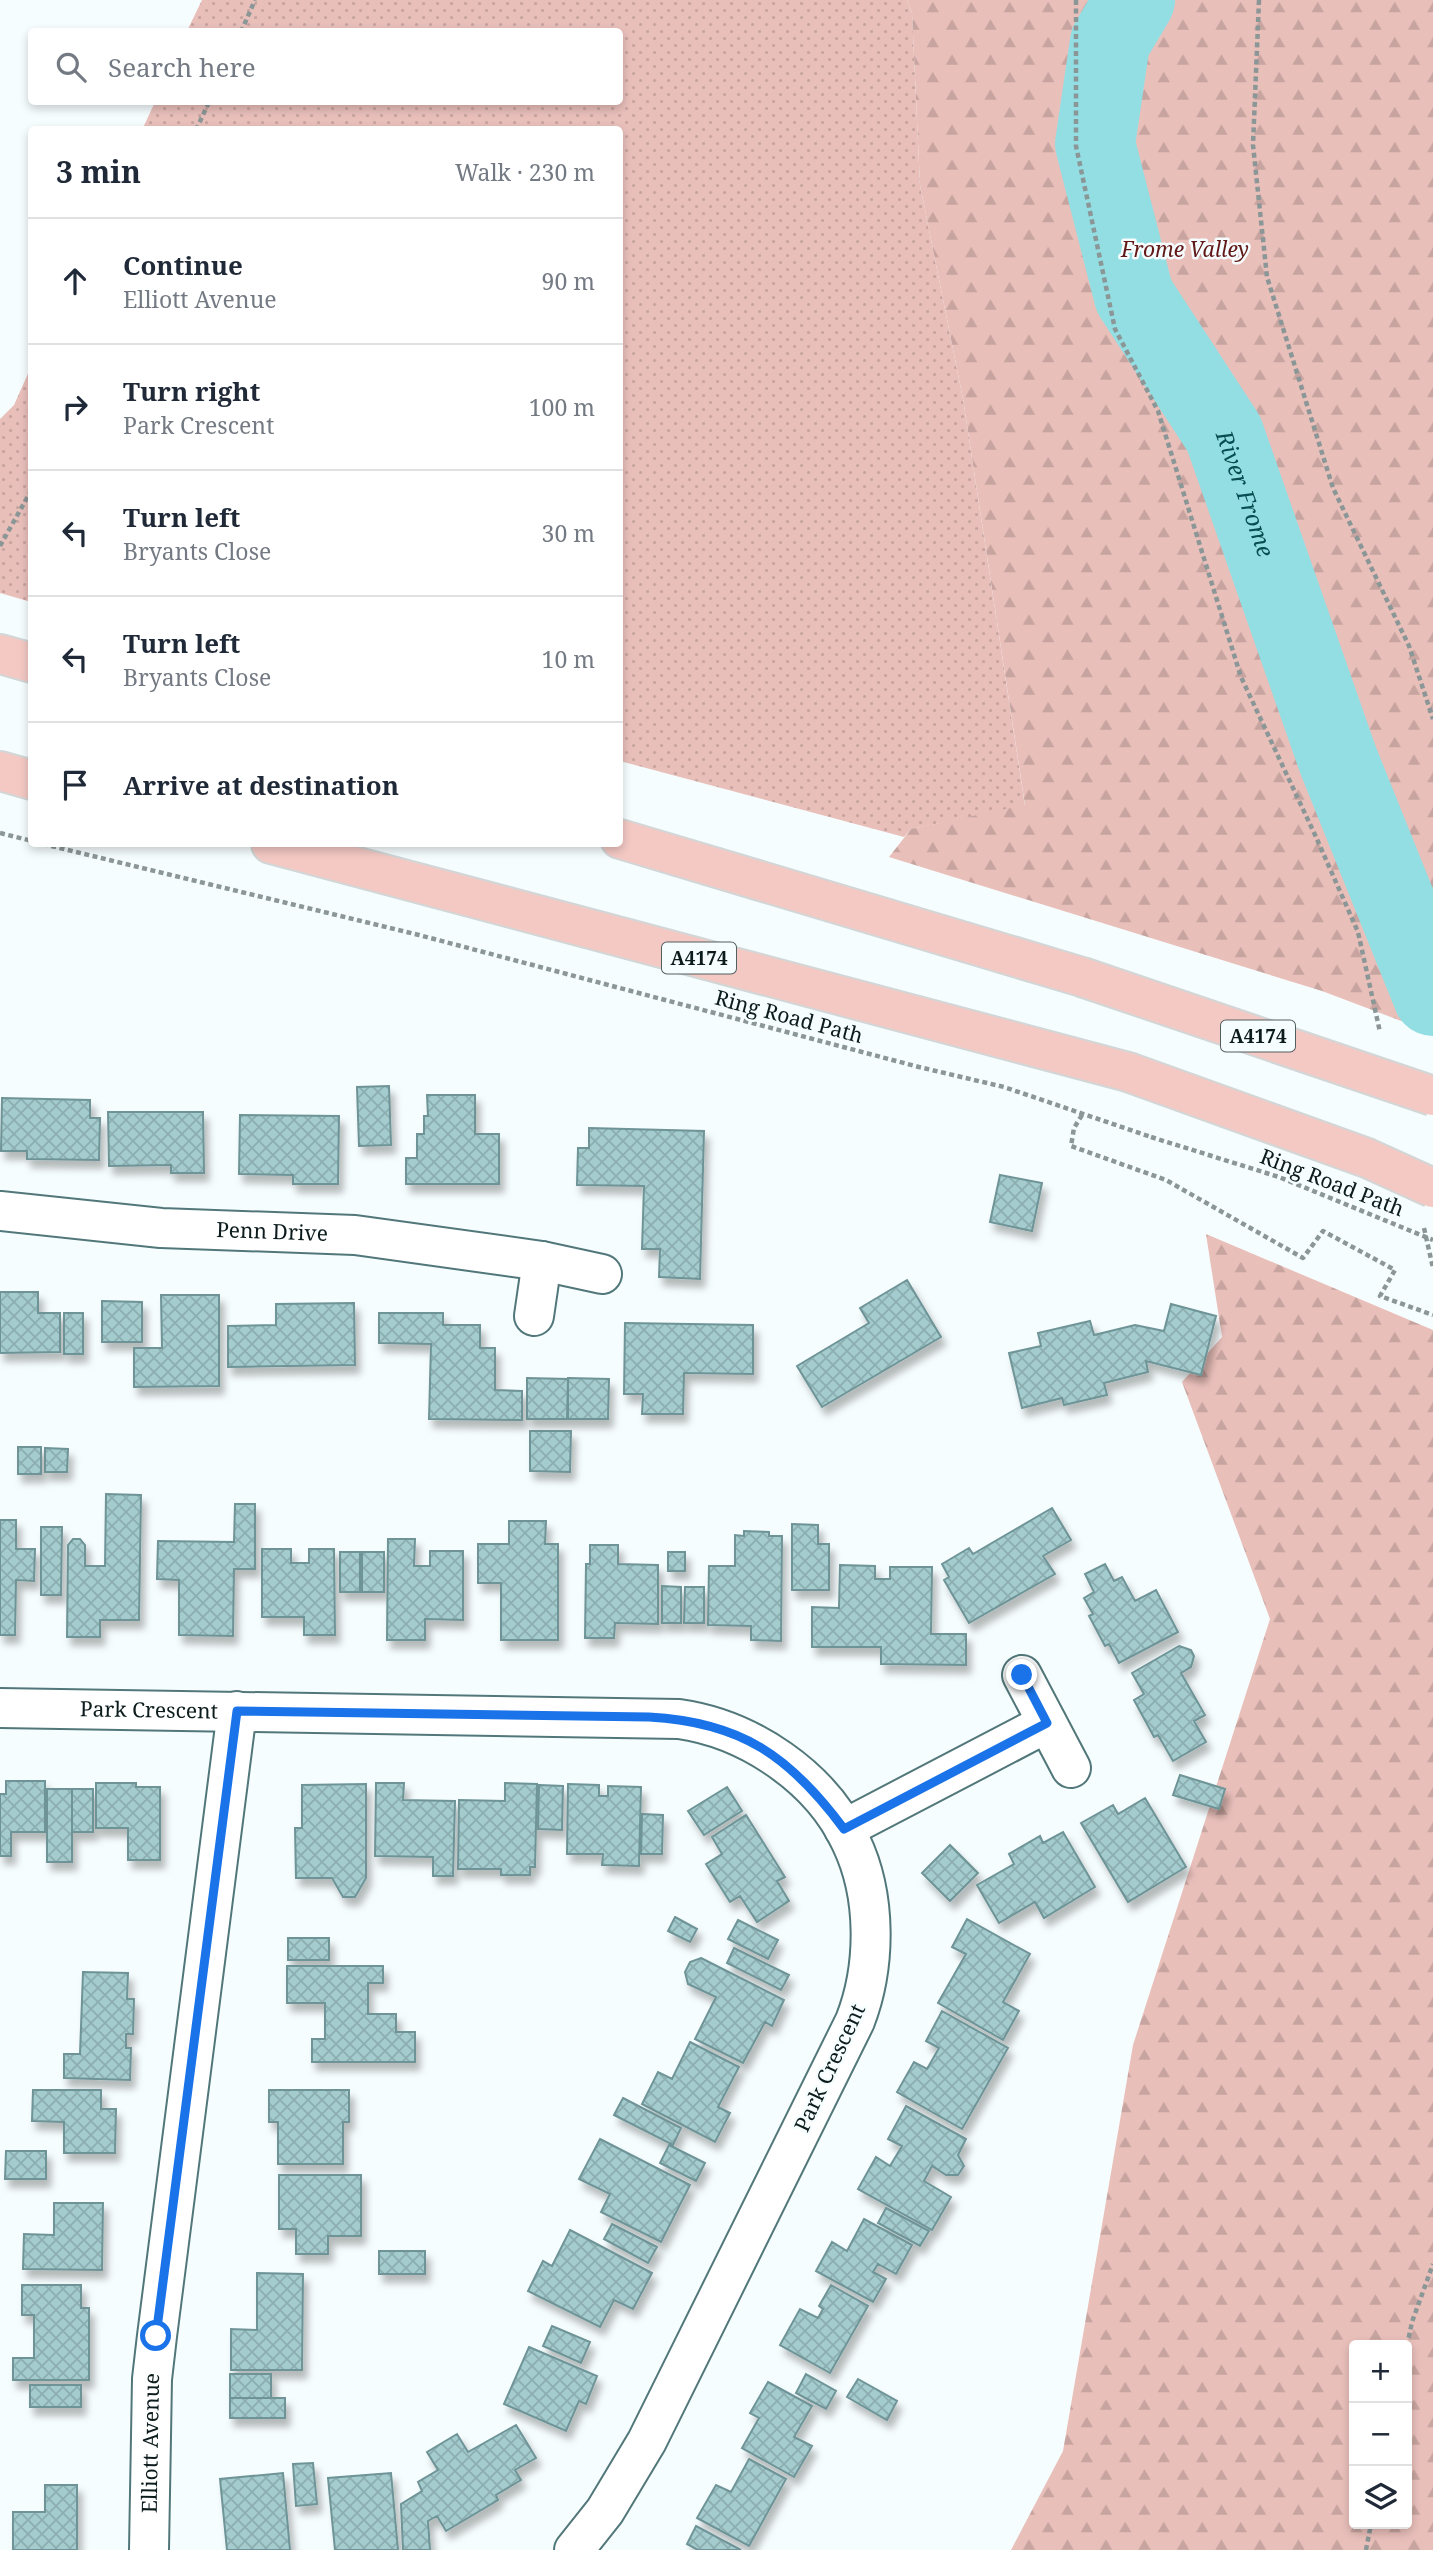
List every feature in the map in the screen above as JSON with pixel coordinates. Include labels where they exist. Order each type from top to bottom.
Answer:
[{"type":"highway","points":[[0,654],[28,662]]},
{"type":"highway","points":[[0,771],[28,779]]},
{"type":"highway","name":"A4174","points":[[623,840],[1082,977],[1433,1096]]},
{"type":"highway","name":"A4174","points":[[282,847],[1128,1072],[1367,1158],[1427,1201]]},
{"type":"street","name":"Penn Drive","points":[[0,1211],[161,1228],[355,1235],[542,1261],[602,1274]]},
{"type":"street","points":[[534,1316],[542,1261]]},
{"type":"street","points":[[1022,1675],[1071,1769]]},
{"type":"street","name":"Park Crescent","points":[[0,1708],[649,1717],[694,1721],[734,1733],[759,1745],[782,1761],[825,1802],[844,1829],[859,1866],[869,1915],[867,1984],[855,2021],[647,2441],[605,2511],[574,2550]]},
{"type":"street","name":"Elliott Avenue","points":[[149,2550],[152,2379],[156,2336],[237,1711]]},
{"type":"street","points":[[844,1829],[1047,1723]]},
{"type":"path","points":[[243,28],[255,0]]},
{"type":"path","points":[[1076,0],[1076,146],[1115,328],[1158,411],[1241,677],[1358,932],[1382,1040]]},
{"type":"path","points":[[1259,0],[1253,145],[1267,277],[1333,488],[1409,646],[1433,719]]},
{"type":"path","points":[[198,126],[208,105]]},
{"type":"path","points":[[0,546],[28,496]]},
{"type":"path","points":[[0,833],[28,840]]},
{"type":"path","name":"Ring Road Path","points":[[55,847],[419,935],[905,1064],[1004,1087],[1082,1115],[1279,1177],[1433,1240]]},
{"type":"path","points":[[1082,1115],[1074,1128],[1071,1146],[1167,1180],[1303,1258],[1323,1231],[1395,1270],[1380,1296],[1433,1315]]},
{"type":"path","points":[[1427,1201],[1433,1268]]},
{"type":"path","points":[[1408,2340],[1433,2264]]},
{"type":"path","points":[[1366,2550],[1370,2529]]},
{"type":"green space","points":[[202,0],[907,0],[912,13],[920,185],[963,399],[1025,806],[911,829],[904,837],[623,762],[623,126],[144,126],[154,105],[623,105],[623,28],[188,28]]},
{"type":"green space","name":"Frome Valley","points":[[907,0],[1433,0],[1433,1033],[1322,991],[889,857],[911,829],[1025,805],[963,399],[920,185],[912,13]]},
{"type":"green space","points":[[28,374],[28,601],[0,593],[0,419],[14,405]]},
{"type":"green space","points":[[1206,1234],[1433,1330],[1433,2550],[1011,2550],[1063,2451],[1133,2045],[1270,1619],[1182,1382],[1222,1337]]},
{"type":"building","points":[[389,1086],[391,1145],[359,1146],[357,1087]]},
{"type":"building","points":[[427,1095],[475,1095],[475,1134],[499,1134],[499,1184],[406,1184],[406,1158],[417,1158],[417,1134],[424,1134],[424,1116],[428,1116]]},
{"type":"building","points":[[2,1098],[90,1100],[90,1118],[100,1118],[99,1160],[27,1159],[27,1151],[1,1151]]},
{"type":"building","points":[[108,1112],[203,1112],[204,1173],[171,1173],[171,1165],[109,1166]]},
{"type":"building","points":[[240,1115],[339,1116],[338,1184],[293,1184],[293,1175],[239,1174]]},
{"type":"building","points":[[589,1128],[704,1131],[700,1279],[659,1277],[660,1249],[642,1249],[644,1186],[577,1185],[578,1148],[589,1148]]},
{"type":"building","points":[[1000,1175],[1042,1183],[1032,1231],[990,1222]]},
{"type":"building","points":[[907,1280],[941,1337],[822,1407],[797,1366],[869,1323],[860,1308]]},
{"type":"building","points":[[0,1292],[38,1292],[38,1313],[60,1313],[60,1352],[0,1353]]},
{"type":"building","points":[[161,1295],[219,1295],[219,1386],[134,1387],[134,1348],[162,1348]]},
{"type":"building","points":[[102,1301],[142,1302],[142,1342],[102,1342]]},
{"type":"building","points":[[354,1303],[355,1365],[228,1367],[228,1326],[276,1325],[276,1304]]},
{"type":"building","points":[[1171,1304],[1216,1316],[1201,1375],[1146,1361],[1148,1372],[1104,1383],[1107,1395],[1064,1405],[1062,1398],[1022,1408],[1009,1353],[1041,1346],[1038,1333],[1090,1321],[1094,1335],[1135,1325],[1164,1331]]},
{"type":"building","points":[[64,1313],[83,1313],[83,1354],[64,1354]]},
{"type":"building","points":[[379,1313],[443,1313],[443,1325],[480,1325],[480,1348],[495,1348],[495,1390],[522,1391],[522,1420],[429,1419],[431,1344],[379,1343]]},
{"type":"building","points":[[625,1323],[753,1325],[753,1374],[684,1373],[683,1414],[642,1414],[643,1394],[624,1394]]},
{"type":"building","points":[[527,1378],[568,1379],[567,1419],[527,1419]]},
{"type":"building","points":[[568,1378],[609,1379],[608,1419],[568,1419]]},
{"type":"building","points":[[530,1431],[571,1431],[570,1472],[530,1471]]},
{"type":"building","points":[[18,1447],[41,1447],[41,1474],[18,1474]]},
{"type":"building","points":[[45,1448],[68,1449],[67,1472],[45,1472]]},
{"type":"building","points":[[106,1494],[141,1495],[139,1620],[100,1620],[100,1637],[67,1637],[68,1545],[73,1539],[80,1539],[85,1545],[85,1566],[105,1566]]},
{"type":"building","points":[[235,1504],[255,1504],[255,1569],[234,1569],[233,1636],[179,1635],[179,1580],[157,1579],[158,1541],[234,1542]]},
{"type":"building","points":[[1052,1508],[1071,1540],[1043,1556],[1055,1574],[969,1623],[944,1580],[949,1577],[942,1564],[969,1548],[973,1554]]},
{"type":"building","points":[[0,1520],[16,1520],[16,1549],[35,1549],[34,1581],[16,1580],[15,1635],[0,1635]]},
{"type":"building","points":[[509,1521],[546,1521],[545,1544],[558,1544],[558,1640],[501,1640],[501,1583],[478,1583],[478,1544],[509,1544]]},
{"type":"building","points":[[792,1524],[818,1525],[818,1544],[829,1544],[829,1590],[792,1590]]},
{"type":"building","points":[[41,1527],[62,1527],[61,1595],[41,1595]]},
{"type":"building","points":[[744,1531],[769,1532],[769,1536],[782,1536],[781,1641],[751,1640],[751,1626],[708,1625],[709,1566],[735,1566],[735,1535],[744,1536]]},
{"type":"building","points":[[388,1539],[415,1539],[414,1566],[430,1566],[430,1551],[463,1551],[463,1620],[425,1619],[425,1640],[387,1640]]},
{"type":"building","points":[[590,1545],[618,1545],[618,1564],[658,1565],[658,1624],[615,1623],[614,1638],[585,1638],[586,1564],[590,1564]]},
{"type":"building","points":[[262,1549],[291,1549],[291,1563],[309,1563],[309,1549],[334,1549],[335,1635],[304,1635],[304,1617],[262,1617]]},
{"type":"building","points":[[340,1552],[360,1552],[360,1592],[340,1592]]},
{"type":"building","points":[[362,1552],[384,1552],[384,1592],[362,1592]]},
{"type":"building","points":[[668,1552],[685,1552],[685,1571],[668,1571]]},
{"type":"building","points":[[1105,1564],[1114,1581],[1122,1577],[1135,1601],[1156,1590],[1178,1632],[1119,1663],[1109,1644],[1105,1646],[1089,1616],[1093,1614],[1084,1598],[1094,1592],[1085,1574]]},
{"type":"building","points":[[840,1565],[875,1566],[875,1579],[890,1579],[890,1567],[932,1567],[931,1634],[966,1634],[966,1665],[881,1664],[881,1647],[812,1647],[812,1607],[839,1608]]},
{"type":"building","points":[[662,1586],[681,1587],[681,1623],[662,1623]]},
{"type":"building","points":[[685,1587],[704,1587],[704,1623],[684,1623]]},
{"type":"building","points":[[1179,1646],[1191,1650],[1194,1656],[1191,1667],[1181,1673],[1205,1715],[1194,1721],[1206,1742],[1173,1761],[1158,1735],[1154,1737],[1134,1700],[1144,1694],[1132,1673]]},
{"type":"building","points":[[1180,1775],[1225,1789],[1219,1809],[1173,1795]]},
{"type":"building","points":[[6,1781],[45,1781],[45,1832],[11,1832],[11,1856],[0,1856],[0,1794],[6,1794]]},
{"type":"building","points":[[96,1783],[136,1783],[136,1787],[160,1787],[160,1860],[128,1860],[128,1828],[96,1828]]},
{"type":"building","points":[[376,1783],[404,1783],[403,1800],[455,1801],[453,1876],[433,1876],[433,1857],[375,1856]]},
{"type":"building","points":[[505,1783],[537,1784],[535,1867],[530,1867],[530,1875],[501,1875],[501,1869],[458,1869],[459,1800],[505,1801]]},
{"type":"building","points":[[366,1784],[366,1878],[355,1897],[343,1897],[332,1878],[296,1878],[295,1828],[302,1828],[302,1785]]},
{"type":"building","points":[[568,1784],[599,1785],[599,1796],[608,1796],[608,1786],[641,1787],[639,1866],[602,1865],[603,1854],[567,1854]]},
{"type":"building","points":[[539,1785],[563,1786],[562,1830],[538,1829]]},
{"type":"building","points":[[727,1787],[742,1811],[704,1835],[688,1811]]},
{"type":"building","points":[[47,1789],[72,1789],[72,1862],[47,1862]]},
{"type":"building","points":[[72,1789],[93,1789],[93,1832],[72,1832]]},
{"type":"building","points":[[1145,1798],[1186,1867],[1128,1902],[1081,1823],[1113,1805],[1118,1814]]},
{"type":"building","points":[[642,1814],[663,1815],[662,1854],[641,1854]]},
{"type":"building","points":[[746,1815],[785,1877],[777,1881],[789,1901],[757,1922],[740,1896],[730,1902],[706,1864],[722,1854],[712,1837]]},
{"type":"building","points":[[1063,1832],[1095,1887],[1044,1918],[1035,1902],[999,1923],[977,1885],[1014,1864],[1009,1854],[1040,1836],[1043,1843]]},
{"type":"building","points":[[950,1845],[978,1873],[950,1901],[922,1873]]},
{"type":"building","points":[[675,1917],[697,1929],[690,1942],[668,1931]]},
{"type":"building","points":[[967,1919],[1030,1954],[1003,2002],[1019,2011],[1003,2040],[938,2003],[966,1954],[952,1947]]},
{"type":"building","points":[[738,1920],[778,1940],[768,1959],[728,1939]]},
{"type":"building","points":[[288,1938],[329,1938],[329,1960],[288,1960]]},
{"type":"building","points":[[734,1948],[789,1975],[781,1990],[727,1963]]},
{"type":"building","points":[[701,1958],[784,2000],[772,2026],[765,2022],[743,2063],[695,2039],[716,1997],[688,1984],[685,1972],[690,1962]]},
{"type":"building","points":[[287,1966],[383,1966],[383,1983],[368,1983],[368,2014],[396,2014],[396,2032],[415,2032],[415,2062],[312,2062],[312,2039],[325,2039],[325,2003],[287,2003]]},
{"type":"building","points":[[83,1972],[128,1973],[127,1999],[134,1999],[133,2034],[126,2034],[126,2048],[131,2048],[130,2080],[64,2078],[64,2054],[80,2054]]},
{"type":"building","points":[[942,2011],[1008,2048],[962,2129],[897,2092],[914,2062],[927,2069],[939,2048],[926,2041]]},
{"type":"building","points":[[690,2042],[739,2067],[718,2107],[730,2113],[715,2142],[642,2104],[658,2072],[672,2079]]},
{"type":"building","points":[[33,2090],[101,2090],[101,2109],[116,2109],[115,2153],[64,2153],[64,2122],[32,2121]]},
{"type":"building","points":[[269,2090],[349,2090],[349,2122],[343,2122],[343,2164],[278,2164],[278,2122],[269,2122]]},
{"type":"building","points":[[623,2098],[681,2128],[673,2145],[614,2115]]},
{"type":"building","points":[[906,2106],[966,2139],[958,2155],[964,2166],[958,2175],[946,2175],[932,2166],[924,2181],[951,2197],[932,2230],[858,2189],[876,2157],[890,2166],[902,2146],[888,2139]]},
{"type":"building","points":[[600,2139],[690,2185],[661,2242],[601,2212],[610,2194],[579,2179]]},
{"type":"building","points":[[669,2145],[705,2163],[696,2181],[660,2163]]},
{"type":"building","points":[[6,2151],[46,2151],[46,2179],[5,2179]]},
{"type":"building","points":[[279,2175],[361,2175],[361,2236],[328,2236],[328,2254],[296,2254],[296,2229],[279,2229]]},
{"type":"building","points":[[54,2203],[103,2203],[102,2270],[23,2269],[24,2234],[54,2235]]},
{"type":"building","points":[[886,2208],[929,2231],[920,2246],[878,2223]]},
{"type":"building","points":[[864,2219],[912,2245],[896,2274],[878,2264],[873,2272],[886,2279],[873,2302],[816,2271],[832,2242],[847,2251]]},
{"type":"building","points":[[612,2224],[657,2247],[648,2263],[604,2239]]},
{"type":"building","points":[[570,2230],[652,2273],[633,2309],[614,2300],[600,2327],[528,2291],[543,2261],[552,2266]]},
{"type":"building","points":[[379,2251],[425,2251],[425,2274],[379,2274]]},
{"type":"building","points":[[257,2273],[303,2274],[302,2370],[231,2370],[231,2329],[257,2330]]},
{"type":"building","points":[[22,2285],[81,2285],[81,2308],[89,2308],[89,2380],[13,2380],[13,2358],[34,2358],[34,2315],[22,2315]]},
{"type":"building","points":[[831,2285],[868,2306],[830,2373],[780,2345],[800,2309],[818,2318],[823,2309],[819,2306]]},
{"type":"building","points":[[552,2326],[590,2342],[581,2363],[543,2346]]},
{"type":"building","points":[[529,2347],[597,2376],[586,2404],[579,2401],[566,2431],[504,2404]]},
{"type":"building","points":[[230,2374],[271,2374],[271,2398],[230,2398]]},
{"type":"building","points":[[806,2374],[836,2391],[826,2409],[796,2393]]},
{"type":"building","points":[[858,2379],[897,2401],[887,2420],[847,2397]]},
{"type":"building","points":[[768,2382],[812,2406],[794,2437],[812,2446],[794,2477],[742,2448],[759,2418],[750,2413]]},
{"type":"building","points":[[30,2385],[81,2385],[81,2407],[30,2407]]},
{"type":"building","points":[[230,2398],[285,2398],[285,2418],[230,2418]]},
{"type":"building","points":[[516,2425],[536,2458],[515,2470],[521,2480],[496,2495],[498,2500],[446,2531],[437,2516],[428,2521],[430,2550],[403,2550],[401,2504],[422,2491],[418,2482],[438,2470],[427,2452],[457,2434],[468,2452]]},
{"type":"building","points":[[749,2459],[786,2479],[749,2546],[697,2518],[716,2485],[731,2492]]},
{"type":"building","points":[[313,2463],[317,2504],[296,2506],[293,2464]]},
{"type":"building","points":[[283,2473],[290,2550],[227,2550],[220,2479]]},
{"type":"building","points":[[391,2473],[398,2550],[335,2550],[328,2478]]},
{"type":"building","points":[[45,2485],[77,2485],[77,2550],[13,2550],[13,2512],[45,2512]]},
{"type":"building","points":[[696,2526],[741,2550],[698,2550],[687,2544]]},
{"type":"waterway","name":"River Frome","points":[[1135,0],[1110,42],[1095,144],[1134,296],[1224,434],[1338,760],[1433,996]]},
{"type":"route","points":[[156,2336],[237,1711],[649,1717],[694,1721],[734,1733],[759,1745],[782,1761],[825,1802],[844,1829],[1047,1723],[1022,1675]]}]
